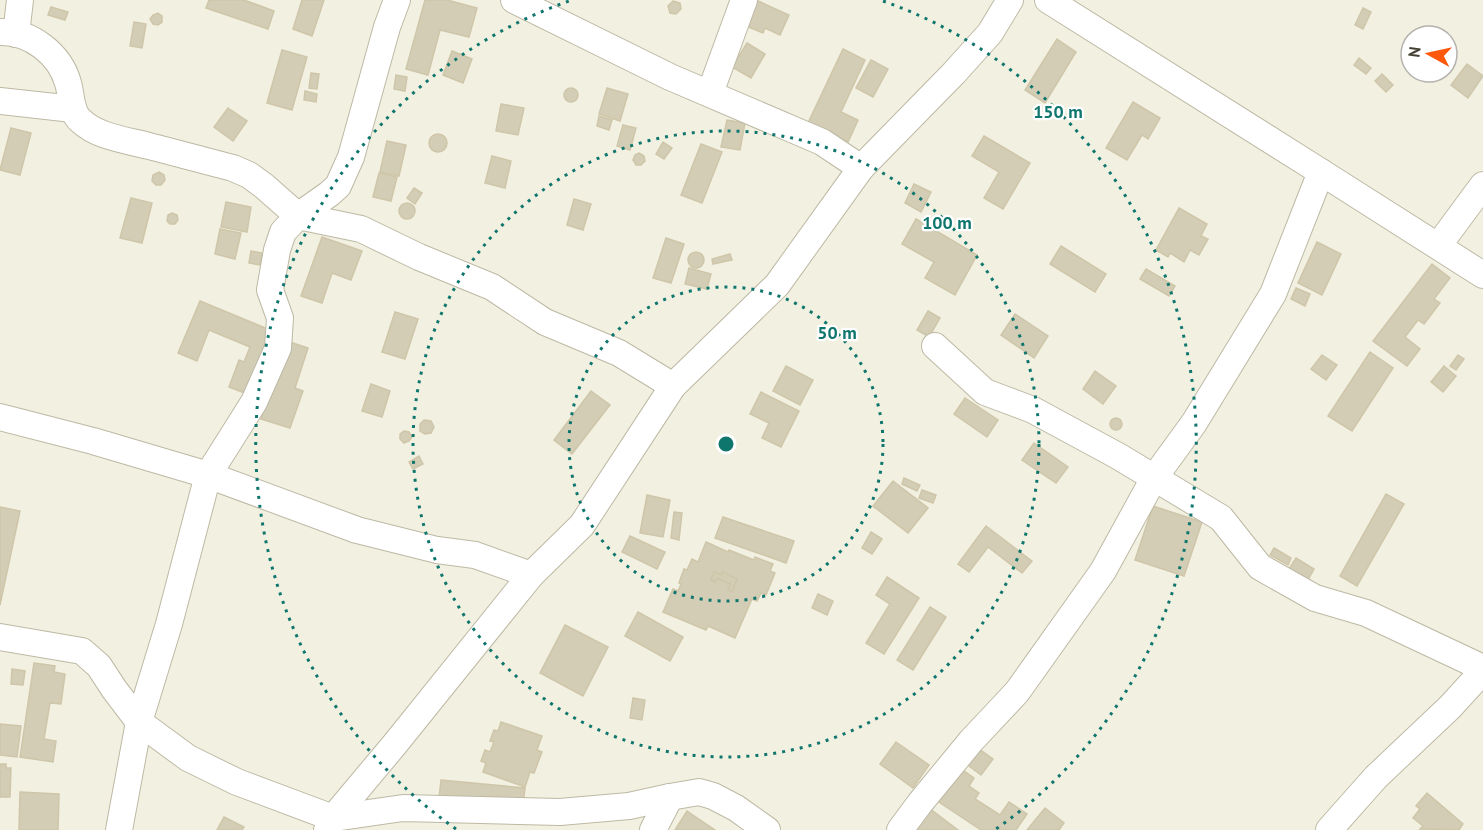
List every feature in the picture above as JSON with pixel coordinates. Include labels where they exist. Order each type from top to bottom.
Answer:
[{"type":"street","points":[[20,0],[8,33],[34,40],[49,52],[68,82],[73,109],[78,120],[91,129],[112,137],[233,168],[249,175],[298,216],[361,229],[419,257],[492,287],[545,322],[618,353],[674,386]]},
{"type":"street","points":[[119,830],[139,722],[169,624],[208,475],[254,402],[278,348],[280,318],[270,290],[277,250],[283,232],[298,216],[338,186],[345,172],[397,0]]},
{"type":"street","points":[[514,0],[670,76],[822,142],[861,168]]},
{"type":"street","points":[[710,93],[744,0]]},
{"type":"street","points":[[330,824],[531,575],[582,525],[674,386],[777,285],[861,168],[990,33],[1010,0]]},
{"type":"street","points":[[1048,0],[1483,275]]},
{"type":"street","points":[[0,101],[73,109]]},
{"type":"street","points":[[900,830],[971,741],[1017,692],[1103,571],[1154,478],[1194,423],[1273,294],[1321,172]]},
{"type":"street","points":[[1438,246],[1483,185]]},
{"type":"street","points":[[935,346],[985,392],[1033,410],[1118,456],[1221,518],[1260,567],[1315,598],[1366,613],[1483,670],[1450,707],[1376,777],[1329,830]]},
{"type":"street","points":[[0,417],[93,441],[208,475],[357,530],[437,550],[475,555],[531,575]]},
{"type":"street","points":[[0,637],[82,651],[99,666],[139,722],[188,758],[330,824],[403,808],[560,812],[629,806],[699,792],[713,796],[736,808],[767,830]]},
{"type":"street","points":[[653,830],[670,797]]},
{"type":"building","points":[[209,0],[244,0],[274,11],[268,29],[206,8]]},
{"type":"building","points":[[302,0],[324,0],[312,36],[293,29]]},
{"type":"building","points":[[425,0],[447,0],[477,8],[469,37],[440,30],[428,75],[406,69]]},
{"type":"building","points":[[756,0],[789,15],[780,35],[765,28],[763,33],[741,24]]},
{"type":"building","points":[[673,1],[680,3],[681,9],[676,14],[670,13],[668,6]]},
{"type":"building","points":[[51,7],[68,12],[65,20],[48,15]]},
{"type":"building","points":[[1363,8],[1371,12],[1363,29],[1355,25]]},
{"type":"building","points":[[158,13],[162,16],[162,22],[158,25],[153,24],[150,19]]},
{"type":"building","points":[[134,22],[146,24],[142,48],[130,46]]},
{"type":"building","points":[[1057,39],[1076,52],[1045,103],[1025,90]]},
{"type":"building","points":[[747,43],[765,54],[751,78],[732,67]]},
{"type":"building","points":[[843,49],[865,60],[841,112],[858,120],[848,142],[808,123]]},
{"type":"building","points":[[282,50],[307,57],[292,110],[267,103]]},
{"type":"building","points":[[452,51],[472,59],[463,83],[443,75]]},
{"type":"building","points":[[1359,58],[1371,68],[1366,74],[1354,65]]},
{"type":"building","points":[[871,60],[888,69],[873,97],[856,88]]},
{"type":"building","points":[[1467,64],[1483,76],[1468,98],[1451,85],[1459,84],[1459,74]]},
{"type":"building","points":[[311,73],[319,74],[317,89],[309,88]]},
{"type":"building","points":[[1382,74],[1393,85],[1386,92],[1375,81]]},
{"type":"building","points":[[396,75],[407,77],[405,91],[394,89]]},
{"type":"building","points":[[571,88],[576,90],[578,95],[576,100],[571,102],[566,100],[564,95],[566,90]]},
{"type":"building","points":[[607,88],[628,94],[620,121],[599,114]]},
{"type":"building","points":[[305,91],[317,94],[316,102],[304,100]]},
{"type":"building","points":[[1133,102],[1160,118],[1148,139],[1142,135],[1127,160],[1106,148]]},
{"type":"building","points":[[501,104],[524,108],[518,135],[496,131]]},
{"type":"building","points":[[228,108],[247,121],[233,141],[214,127]]},
{"type":"building","points":[[599,116],[612,120],[609,130],[597,126]]},
{"type":"building","points":[[727,120],[745,123],[740,150],[721,147]]},
{"type":"building","points":[[623,125],[636,128],[630,150],[617,146]]},
{"type":"building","points":[[11,128],[31,133],[20,175],[0,170]]},
{"type":"building","points":[[438,134],[444,137],[447,143],[444,149],[438,152],[432,149],[429,143],[432,137]]},
{"type":"building","points":[[984,136],[1030,163],[1003,209],[984,198],[999,172],[972,156]]},
{"type":"building","points":[[387,141],[406,145],[399,176],[380,172]]},
{"type":"building","points":[[663,142],[672,148],[664,159],[656,154]]},
{"type":"building","points":[[701,144],[722,152],[702,203],[681,195]]},
{"type":"building","points":[[639,153],[644,156],[645,161],[641,165],[636,165],[633,160]]},
{"type":"building","points":[[492,156],[511,161],[505,188],[485,183]]},
{"type":"building","points":[[159,172],[164,175],[165,180],[161,185],[156,185],[152,181],[153,175]]},
{"type":"building","points":[[379,173],[397,177],[391,201],[373,197]]},
{"type":"building","points":[[914,184],[931,192],[921,212],[905,203]]},
{"type":"building","points":[[414,188],[422,193],[415,204],[407,198]]},
{"type":"building","points":[[131,198],[152,203],[142,243],[120,238]]},
{"type":"building","points":[[574,199],[591,204],[583,230],[567,225]]},
{"type":"building","points":[[226,202],[251,207],[247,232],[221,227]]},
{"type":"building","points":[[407,203],[415,211],[407,219],[399,211]]},
{"type":"building","points":[[1179,208],[1207,224],[1201,236],[1208,239],[1199,255],[1190,250],[1184,262],[1170,253],[1168,257],[1156,250]]},
{"type":"building","points":[[172,213],[177,215],[178,220],[175,224],[167,221],[168,215]]},
{"type":"building","points":[[916,219],[977,255],[955,295],[925,278],[934,262],[902,244]]},
{"type":"building","points":[[220,229],[241,233],[235,259],[215,254]]},
{"type":"building","points":[[322,237],[362,251],[351,280],[332,273],[322,303],[301,296]]},
{"type":"building","points":[[666,238],[684,244],[671,283],[653,278]]},
{"type":"building","points":[[1317,242],[1341,254],[1322,295],[1298,283]]},
{"type":"building","points":[[1061,246],[1106,274],[1095,292],[1050,264]]},
{"type":"building","points":[[251,251],[262,253],[260,265],[249,263]]},
{"type":"building","points":[[696,252],[702,254],[704,260],[702,266],[696,268],[690,266],[688,260],[690,254]]},
{"type":"building","points":[[730,254],[732,260],[713,264],[712,259]]},
{"type":"building","points":[[1432,264],[1450,278],[1434,299],[1440,303],[1424,324],[1418,320],[1405,337],[1420,349],[1407,366],[1373,341]]},
{"type":"building","points":[[689,268],[711,274],[707,289],[685,284]]},
{"type":"building","points":[[1146,269],[1175,286],[1169,296],[1140,279]]},
{"type":"building","points":[[1296,288],[1310,294],[1305,306],[1291,299]]},
{"type":"building","points":[[200,301],[275,332],[250,395],[229,387],[239,360],[244,362],[250,347],[209,330],[197,361],[178,353]]},
{"type":"building","points":[[928,311],[940,318],[929,337],[917,330]]},
{"type":"building","points":[[395,312],[418,319],[405,359],[382,352]]},
{"type":"building","points":[[1015,314],[1048,336],[1034,358],[1001,335]]},
{"type":"building","points":[[287,341],[308,348],[295,388],[303,391],[290,428],[261,419]]},
{"type":"building","points":[[1370,352],[1393,368],[1352,431],[1328,416]]},
{"type":"building","points":[[1322,355],[1337,365],[1326,380],[1311,369]]},
{"type":"building","points":[[1458,355],[1464,359],[1456,370],[1450,366]]},
{"type":"building","points":[[786,366],[813,380],[800,405],[773,391]]},
{"type":"building","points":[[1444,366],[1456,376],[1443,392],[1431,382]]},
{"type":"building","points":[[1095,371],[1116,386],[1103,404],[1083,389]]},
{"type":"building","points":[[371,384],[390,391],[382,417],[362,411]]},
{"type":"building","points":[[591,391],[610,405],[572,454],[554,440]]},
{"type":"building","points":[[761,392],[799,411],[781,447],[762,438],[769,423],[750,414]]},
{"type":"building","points":[[965,398],[998,420],[987,437],[954,414]]},
{"type":"building","points":[[1118,418],[1122,424],[1118,430],[1114,430],[1110,422]]},
{"type":"building","points":[[424,420],[431,421],[434,427],[431,433],[425,434],[420,431],[420,424]]},
{"type":"building","points":[[404,431],[409,432],[412,437],[404,443],[400,439],[400,434]]},
{"type":"building","points":[[1034,443],[1068,467],[1056,483],[1022,460]]},
{"type":"building","points":[[419,456],[423,464],[413,469],[409,462]]},
{"type":"building","points":[[904,478],[920,485],[917,491],[902,484]]},
{"type":"building","points":[[893,481],[928,508],[908,533],[873,506]]},
{"type":"building","points":[[922,490],[936,495],[933,503],[919,498]]},
{"type":"building","points":[[1386,494],[1404,504],[1357,586],[1340,576]]},
{"type":"building","points":[[647,495],[670,500],[663,537],[640,533]]},
{"type":"building","points":[[1153,506],[1202,522],[1184,576],[1135,560]]},
{"type":"building","points":[[0,507],[20,511],[0,605]]},
{"type":"building","points":[[674,512],[682,513],[679,540],[671,538]]},
{"type":"building","points":[[723,517],[794,541],[786,563],[715,538]]},
{"type":"building","points":[[986,526],[1032,561],[1022,573],[988,547],[969,572],[958,564]]},
{"type":"building","points":[[871,532],[882,539],[872,554],[862,548]]},
{"type":"building","points":[[630,536],[665,552],[657,569],[622,552]]},
{"type":"building","points":[[706,542],[728,552],[729,550],[754,560],[755,557],[773,564],[770,571],[775,573],[766,595],[761,593],[757,601],[752,599],[735,638],[708,626],[706,630],[663,612],[673,589],[678,591],[684,569],[687,570],[692,559],[698,562]],"holes":[[[714,572],[722,575],[723,572],[737,579],[732,591],[728,590],[731,584],[717,578],[715,582],[711,580]]]},
{"type":"building","points":[[1274,548],[1291,558],[1288,565],[1270,555]]},
{"type":"building","points":[[1296,558],[1314,569],[1304,587],[1285,575]]},
{"type":"building","points":[[714,572],[722,575],[723,572],[737,579],[732,591],[728,590],[731,584],[717,578],[715,582],[711,580]]},
{"type":"building","points":[[887,577],[919,598],[884,654],[866,643],[890,604],[876,595]]},
{"type":"building","points":[[818,594],[833,601],[827,615],[812,608]]},
{"type":"building","points":[[930,607],[946,617],[913,670],[897,660]]},
{"type":"building","points":[[638,612],[683,637],[670,661],[625,636]]},
{"type":"building","points":[[565,625],[608,647],[583,696],[540,673]]},
{"type":"building","points":[[34,663],[55,666],[54,672],[65,674],[61,704],[50,703],[44,739],[56,741],[53,762],[20,757]]},
{"type":"building","points":[[12,669],[25,671],[23,685],[11,684]]},
{"type":"building","points":[[633,698],[645,700],[642,720],[630,718]]},
{"type":"building","points":[[501,722],[542,736],[537,750],[542,752],[534,773],[530,772],[525,787],[483,772],[486,763],[481,761],[485,750],[490,752],[494,742],[490,741],[494,730],[498,731]]},
{"type":"building","points":[[0,724],[21,726],[17,757],[0,755]]},
{"type":"building","points":[[896,742],[929,765],[913,788],[880,764]]},
{"type":"building","points":[[972,744],[993,759],[981,775],[961,760]]},
{"type":"building","points":[[0,764],[6,764],[6,768],[11,768],[10,797],[0,797]]},
{"type":"building","points":[[954,764],[974,778],[969,786],[979,793],[975,799],[1000,815],[1009,802],[1027,814],[1016,830],[981,830],[930,796]]},
{"type":"building","points":[[441,780],[525,788],[523,805],[439,798]]},
{"type":"building","points":[[20,792],[59,794],[58,830],[19,830]]},
{"type":"building","points":[[1427,793],[1463,824],[1459,830],[1420,829],[1423,826],[1413,818],[1420,809],[1416,806]]},
{"type":"building","points":[[925,805],[958,830],[906,830]]},
{"type":"building","points":[[1045,808],[1064,823],[1059,830],[1027,830]]},
{"type":"building","points":[[687,811],[715,830],[675,830]]},
{"type":"building","points":[[224,817],[244,827],[242,830],[217,830]]}]
